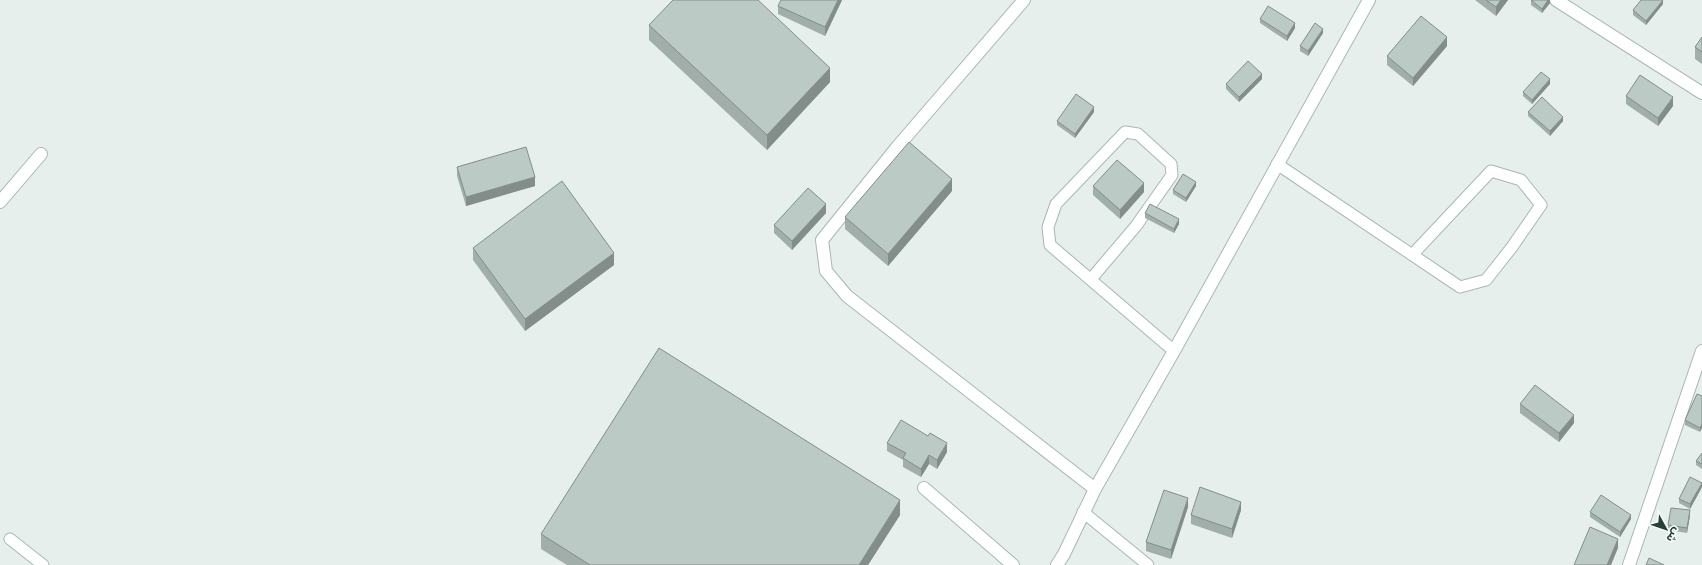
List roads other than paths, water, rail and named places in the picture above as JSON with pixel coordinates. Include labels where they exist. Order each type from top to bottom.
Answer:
[{"type":"street","points":[[1024,0],[898,146],[822,240],[826,271],[847,296],[1095,489]]},
{"type":"street","points":[[1056,565],[1064,559],[1083,512],[1095,489],[1369,0]]},
{"type":"street","points":[[1556,0],[1702,93]]},
{"type":"street","points":[[0,202],[41,154]]},
{"type":"street","points":[[1629,565],[1702,351]]},
{"type":"street","points":[[924,488],[1013,565]]},
{"type":"lane","points":[[1091,279],[1136,226],[1172,175],[1171,164],[1138,134],[1125,132],[1056,204],[1048,227],[1050,246],[1174,350]]},
{"type":"lane","points":[[1277,164],[1412,255],[1460,287],[1486,280],[1512,247],[1540,205],[1520,180],[1491,171],[1412,255]]},
{"type":"lane","points":[[1083,512],[1148,565]]},
{"type":"lane","points":[[10,539],[43,565]]}]
